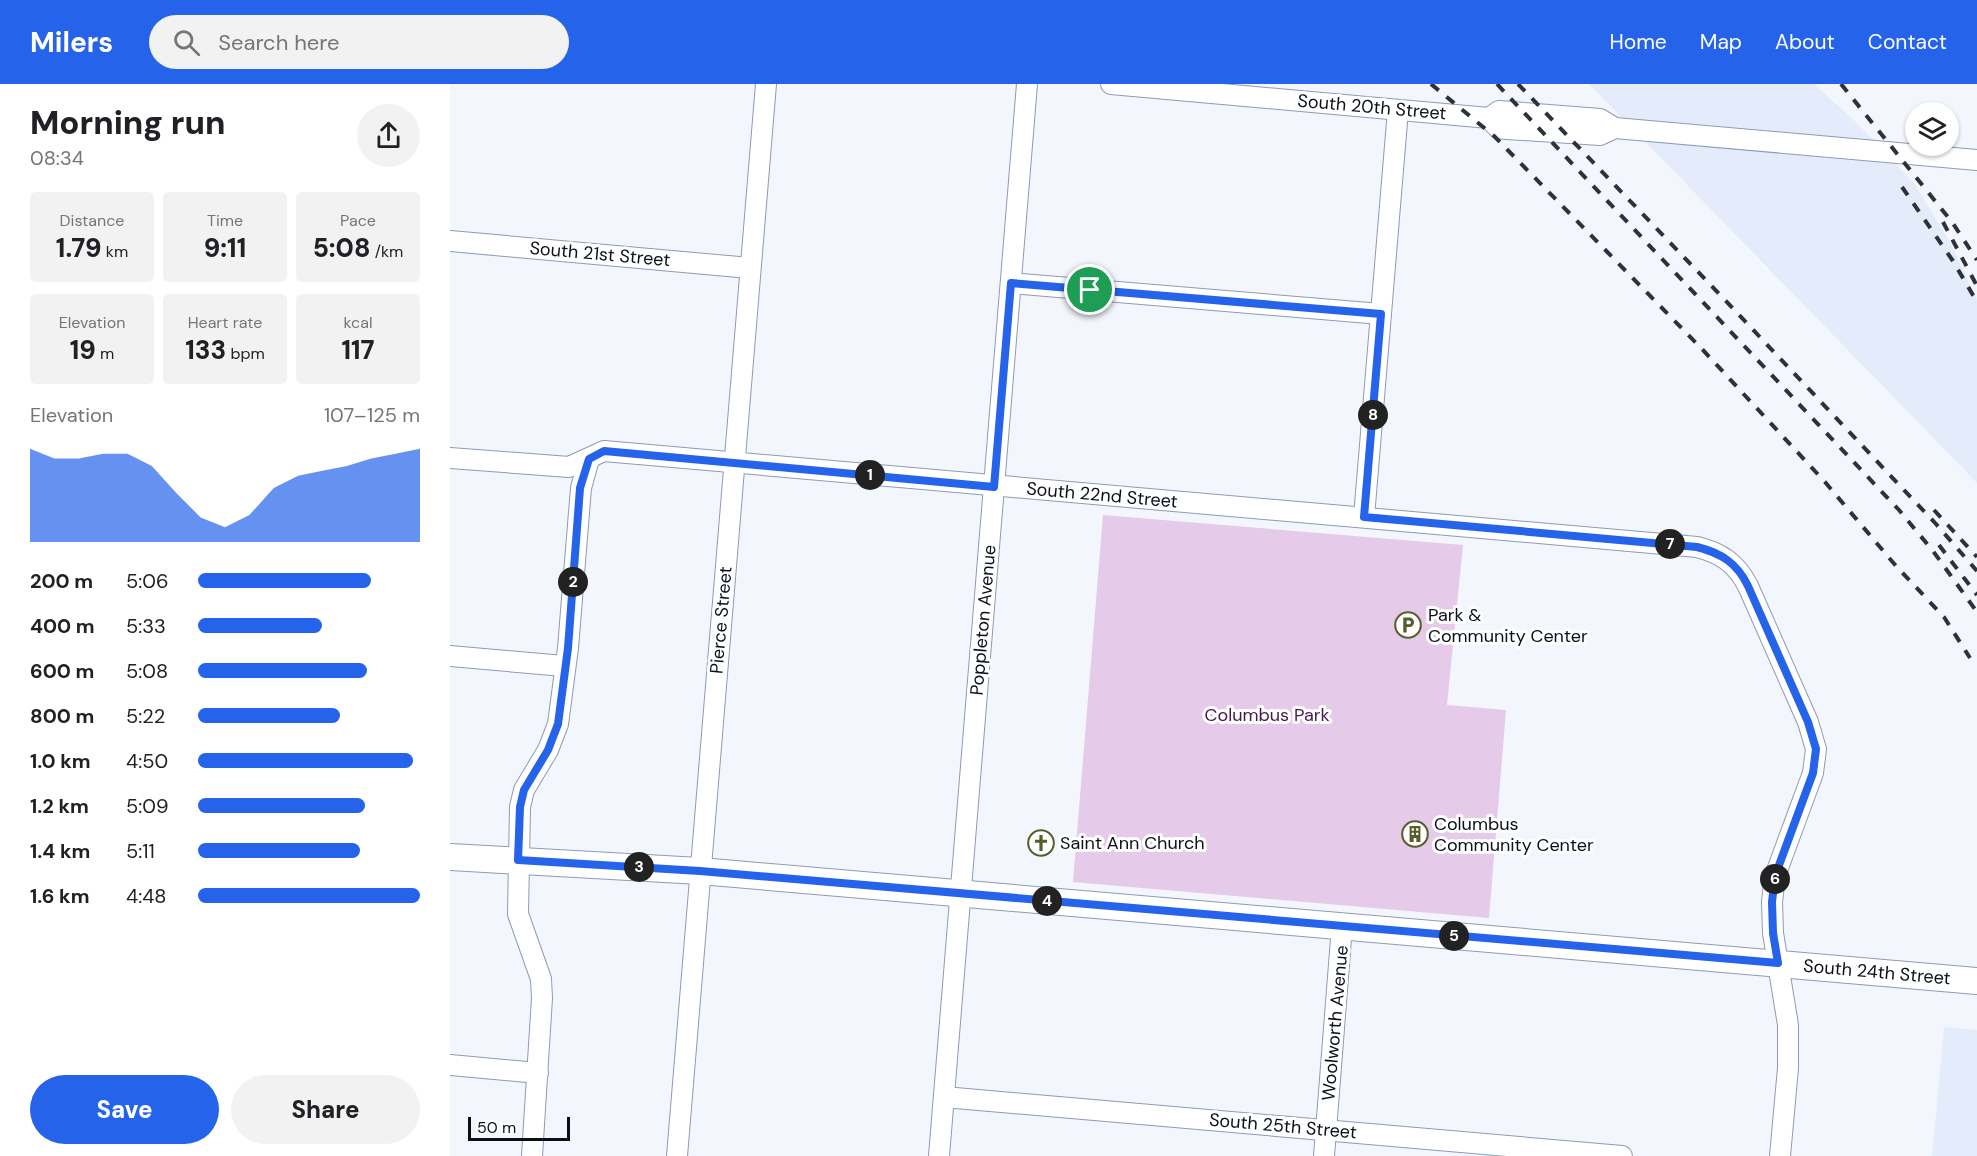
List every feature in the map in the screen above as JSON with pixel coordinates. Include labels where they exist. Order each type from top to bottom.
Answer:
[{"type":"main road","name":"South 24th Street","points":[[450,857],[700,871],[1977,981]]},
{"type":"street","name":"Pierce Street","points":[[677,1156],[766,84]]},
{"type":"street","name":"Poppleton Avenue","points":[[939,1156],[1027,84]]},
{"type":"street","name":"South 20th Street","points":[[1111,84],[1489,118],[1498,128],[1507,129],[1600,135],[1615,128],[1977,160]]},
{"type":"street","points":[[1364,517],[1398,110]]},
{"type":"street","name":"South 21st Street","points":[[450,241],[750,268]]},
{"type":"street","points":[[1011,283],[1381,314]]},
{"type":"street","name":"South 22nd Street","points":[[450,458],[569,467],[604,451],[1697,547],[1720,554],[1736,566],[1748,586],[1808,722],[1816,749],[1813,773],[1775,876],[1772,902],[1773,933],[1788,964]]},
{"type":"street","points":[[532,1156],[542,998],[541,979],[518,914],[518,860],[522,799],[524,790],[548,750],[558,724],[568,648],[580,488],[589,459]]},
{"type":"street","points":[[450,656],[564,666]]},
{"type":"street","name":"Woolworth Avenue","points":[[1324,1156],[1342,926]]},
{"type":"street","points":[[1780,1156],[1788,1068],[1788,964]]},
{"type":"street","points":[[450,1065],[538,1073]]},
{"type":"street","name":"South 25th Street","points":[[944,1097],[1622,1156]]},
{"type":"shaded area","points":[[1589,84],[1814,84],[1857,123],[1914,183],[1951,244],[1977,300],[1977,483]]},
{"type":"shaded area","points":[[1944,1027],[1977,1030],[1977,1156],[1932,1156]]},
{"type":"green space","name":"Columbus Park","points":[[1103,515],[1463,545],[1447,705],[1506,710],[1489,918],[1073,882]]},
{"type":"railway","points":[[1431,84],[1494,136],[1702,349],[1825,482],[1896,566],[1944,617],[1970,658]]},
{"type":"railway","points":[[1497,84],[1899,510],[1933,551],[1977,612]]},
{"type":"railway","points":[[1518,84],[1725,300],[1936,524],[1977,571]]},
{"type":"railway","points":[[1841,84],[1952,222],[1977,260]]},
{"type":"railway","points":[[1902,187],[1953,261],[1977,302]]},
{"type":"railway","points":[[1943,222],[1977,286]]},
{"type":"railway","points":[[1934,510],[1977,557]]},
{"type":"railway","points":[[1939,545],[1977,595]]},
{"type":"place","name":"Park & Community Center","points":[[1408,625]]},
{"type":"place","name":"Columbus Community Center","points":[[1415,834]]},
{"type":"place","name":"Saint Ann Church","points":[[1041,843]]},
{"type":"route","points":[[1011,283],[1090,290],[1381,314],[1364,517],[1697,547],[1720,554],[1736,566],[1743,575],[1808,722],[1816,749],[1813,773],[1775,876],[1772,902],[1773,933],[1778,963],[700,871],[518,860],[520,807],[524,790],[548,750],[561,711],[580,488],[589,459],[604,451],[994,487],[1011,283]]}]
